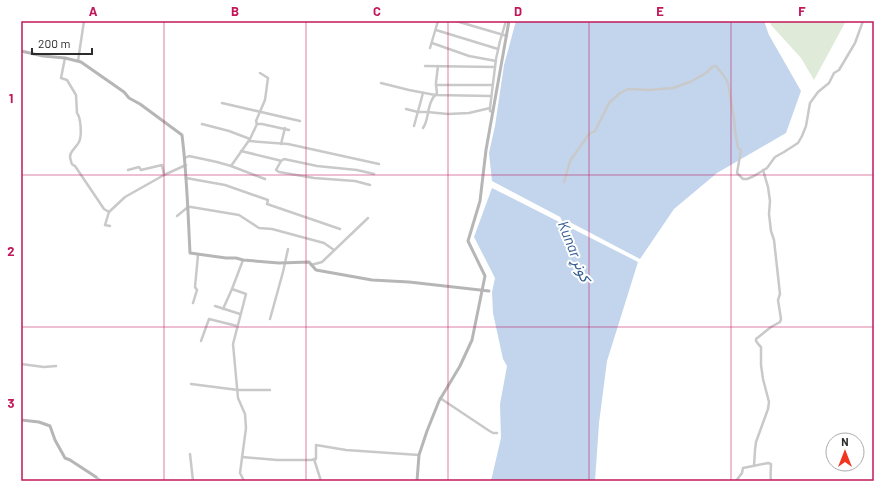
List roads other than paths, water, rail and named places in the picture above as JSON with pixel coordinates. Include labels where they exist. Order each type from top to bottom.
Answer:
[{"type":"street","points":[[78,61],[84,21]]},
{"type":"street","points":[[430,48],[438,21]]},
{"type":"street","points":[[456,21],[507,36]]},
{"type":"street","points":[[493,112],[490,111],[492,85],[498,49],[506,21]]},
{"type":"street","points":[[417,481],[419,455],[427,431],[440,398],[460,366],[472,340],[486,276],[468,241],[480,201],[486,150],[509,21]]},
{"type":"street","points":[[564,182],[570,161],[589,134],[595,131],[609,103],[620,93],[628,89],[649,90],[673,88],[690,82],[706,73],[712,67],[716,66],[728,83],[738,148],[741,150],[737,173],[743,179],[754,176],[767,168],[775,157],[798,143],[806,126],[810,103],[818,92],[829,83],[834,73],[839,70],[855,43],[862,21]]},
{"type":"street","points":[[436,30],[498,49]]},
{"type":"street","points":[[432,43],[468,56],[496,61]]},
{"type":"street","points":[[21,51],[81,62],[182,135],[186,165],[190,253],[243,260],[309,262],[316,270],[372,280],[489,290]]},
{"type":"street","points":[[65,58],[61,78],[67,80],[76,95],[77,113],[79,115],[81,125],[80,140],[70,154],[69,158],[104,209],[109,212]]},
{"type":"street","points":[[425,66],[495,67]]},
{"type":"street","points":[[423,128],[426,124],[427,112],[437,93],[436,82],[438,66]]},
{"type":"street","points":[[231,166],[250,140],[258,124],[256,121],[265,100],[268,78],[260,73]]},
{"type":"street","points":[[381,83],[435,95],[491,96]]},
{"type":"street","points":[[436,85],[492,85]]},
{"type":"street","points":[[414,126],[423,93]]},
{"type":"street","points":[[222,103],[300,121]]},
{"type":"street","points":[[406,110],[448,114],[469,113],[490,108]]},
{"type":"street","points":[[202,124],[229,131],[250,140],[288,144],[378,164]]},
{"type":"street","points":[[258,124],[285,128],[289,130]]},
{"type":"street","points":[[281,144],[285,128]]},
{"type":"street","points":[[241,151],[281,161],[284,160],[317,166],[357,170],[374,174]]},
{"type":"street","points":[[185,158],[189,156],[217,162],[265,179]]},
{"type":"street","points":[[281,161],[276,170],[279,172],[314,178],[356,181],[370,185]]},
{"type":"street","points":[[128,170],[139,168],[141,170],[162,164],[164,175]]},
{"type":"street","points":[[110,226],[104,225],[109,212],[125,197],[164,175],[186,165]]},
{"type":"street","points":[[754,466],[756,442],[768,409],[769,402],[763,379],[760,348],[756,339],[780,322],[781,319],[778,300],[780,294],[774,240],[771,231],[769,214],[770,201],[763,170]]},
{"type":"street","points":[[186,178],[225,185],[268,200],[267,204],[340,229]]},
{"type":"street","points":[[177,216],[188,207],[239,215],[259,228],[272,229],[324,243],[334,250]]},
{"type":"street","points":[[312,265],[322,262],[368,218]]},
{"type":"street","points":[[270,319],[288,249]]},
{"type":"street","points":[[193,303],[197,290],[198,255]]},
{"type":"street","points":[[223,309],[243,260]]},
{"type":"street","points":[[232,289],[246,294],[232,344],[238,398],[245,414],[246,428],[240,473],[244,481]]},
{"type":"street","points":[[215,306],[240,314]]},
{"type":"street","points":[[201,341],[209,319],[237,326]]},
{"type":"street","points":[[21,364],[44,367],[56,366]]},
{"type":"street","points":[[191,384],[238,390],[270,390]]},
{"type":"street","points":[[440,398],[493,433],[497,433]]},
{"type":"street","points":[[21,420],[39,422],[50,426],[55,440],[65,458],[101,481]]},
{"type":"street","points":[[321,481],[314,460],[316,459],[316,446],[346,450],[419,455]]},
{"type":"street","points":[[190,454],[193,481]]},
{"type":"street","points":[[242,457],[277,460],[314,460]]},
{"type":"street","points":[[736,481],[742,473],[743,468],[763,464],[771,464],[771,481]]},
{"type":"water","points":[[516,21],[764,21],[769,35],[801,91],[786,133],[717,173],[674,209],[640,259],[492,181],[489,153],[495,126],[504,65]]},
{"type":"water","points":[[492,188],[638,262],[607,361],[599,423],[595,481],[491,481],[501,438],[500,404],[507,366],[503,359],[493,313],[492,292],[495,278],[474,237]]},
{"type":"waterway","name":"Kunar کونړ","points":[[561,214],[567,228]]}]
